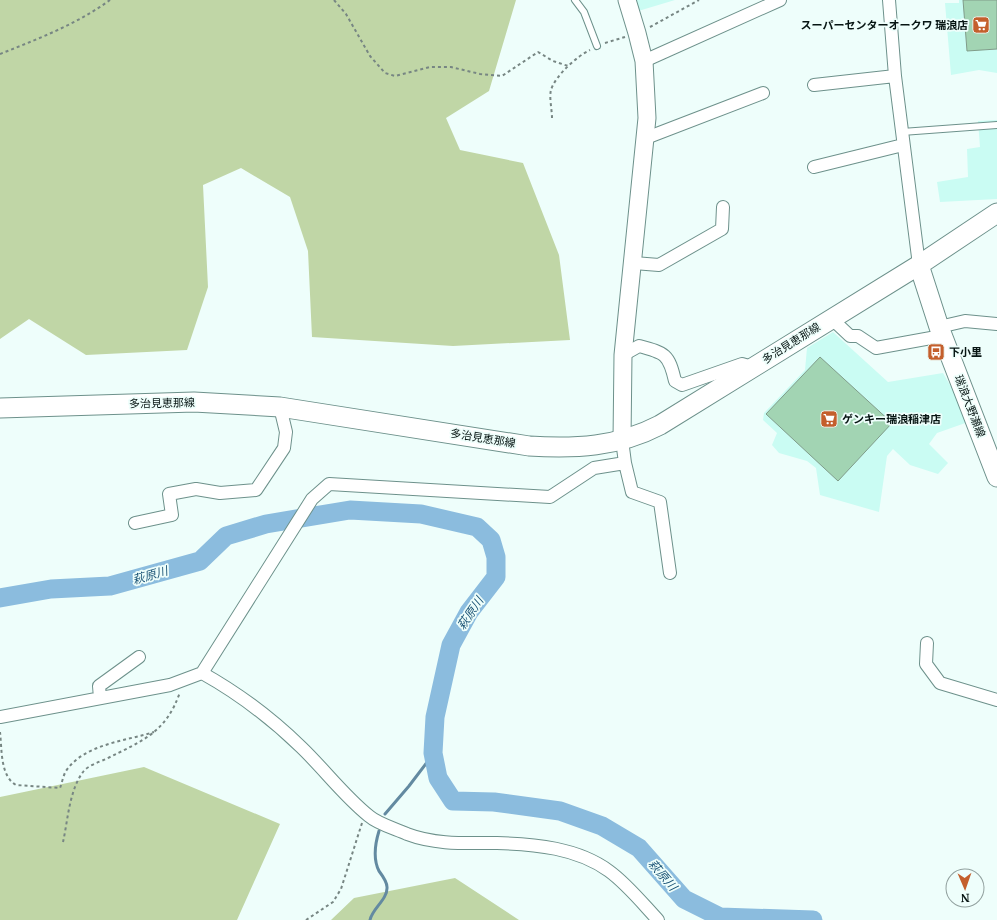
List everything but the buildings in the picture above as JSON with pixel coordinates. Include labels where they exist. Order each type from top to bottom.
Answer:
[{"type":"main road","points":[[919,265],[997,213]]},
{"type":"main road","name":"多治見恵那線","points":[[0,408],[186,402],[280,407],[529,446],[565,448],[592,446],[622,440],[645,433],[660,425],[919,265]]},
{"type":"main road","name":"瑞浪大野瀬線","points":[[919,265],[941,331],[997,477]]},
{"type":"street","points":[[627,0],[644,61],[646,87],[646,138],[623,356],[622,440],[625,463],[632,492],[660,502],[670,573]]},
{"type":"street","points":[[644,61],[780,0]]},
{"type":"street","points":[[889,0],[895,76],[919,265]]},
{"type":"street","points":[[814,85],[895,76]]},
{"type":"street","points":[[646,138],[763,93]]},
{"type":"street","points":[[814,167],[903,145]]},
{"type":"street","points":[[634,262],[659,265],[722,229],[723,207]]},
{"type":"street","points":[[832,318],[850,336],[858,336],[876,348],[941,331],[964,321],[997,324]]},
{"type":"street","points":[[623,356],[639,346],[660,352],[671,363],[675,381],[682,385],[742,364],[752,367]]},
{"type":"street","points":[[135,523],[172,515],[169,494],[196,489],[220,493],[256,490],[284,448],[286,432],[280,407]]},
{"type":"street","points":[[0,717],[170,685],[202,673],[312,500],[329,484],[550,497],[594,468],[625,463]]},
{"type":"street","points":[[927,643],[926,664],[940,683],[997,700]]},
{"type":"street","points":[[100,698],[99,686],[139,657]]},
{"type":"street","points":[[202,673],[222,684],[273,722],[302,747],[370,817],[407,834],[430,841],[456,844],[497,843],[543,846],[569,852],[596,862],[611,872],[658,920]]},
{"type":"lane","points":[[575,0],[584,12],[597,46]]},
{"type":"lane","points":[[902,132],[997,125]]},
{"type":"path","points":[[0,54],[43,38],[92,13],[110,0]]},
{"type":"path","points":[[334,0],[346,14],[370,56],[385,73],[395,76],[430,67],[451,67],[480,74],[502,76],[538,52],[553,61],[568,66]]},
{"type":"path","points":[[552,118],[551,90],[568,66],[582,54],[597,46],[637,33],[699,0]]},
{"type":"path","points":[[63,842],[74,788],[83,771],[147,738],[168,720],[184,680]]},
{"type":"path","points":[[0,732],[6,775],[10,782],[16,785],[60,788],[66,772],[75,760],[100,746],[154,732]]},
{"type":"path","points":[[306,920],[333,902],[341,889],[365,812]]},
{"type":"shaded area","points":[[0,0],[516,0],[489,91],[446,118],[460,150],[523,163],[559,255],[570,340],[453,346],[312,337],[308,251],[290,197],[241,168],[203,185],[208,287],[187,350],[86,355],[29,319],[0,339]]},
{"type":"shaded area","points":[[631,0],[675,0],[635,12]]},
{"type":"shaded area","points":[[959,0],[997,0],[997,73],[979,70],[951,75],[945,3],[959,3]]},
{"type":"shaded area","points":[[997,120],[997,199],[940,202],[937,182],[968,177],[967,149],[980,147],[978,121]]},
{"type":"shaded area","points":[[833,332],[888,382],[943,373],[971,421],[937,433],[929,444],[948,463],[938,474],[910,465],[893,449],[887,456],[879,512],[820,495],[816,468],[807,461],[779,453],[772,445],[777,433],[763,420],[764,413],[805,370],[807,348]]},
{"type":"shaded area","points":[[144,767],[280,824],[237,920],[0,920],[0,797]]},
{"type":"shaded area","points":[[455,878],[519,920],[331,920],[354,898]]},
{"type":"waterway","name":"萩原川","points":[[0,598],[51,589],[110,586],[200,561],[226,536],[266,524],[350,510],[421,514],[477,527],[491,540],[496,557],[496,577],[469,612],[451,645],[435,717],[433,753],[438,778],[453,801],[494,802],[560,811],[602,826],[639,848],[684,899],[720,917],[813,920]]},
{"type":"waterway","points":[[385,814],[428,761],[434,759]]},
{"type":"waterway","points":[[370,920],[387,891],[386,883],[379,871],[375,856],[376,841],[379,831]]},
{"type":"place","name":"スーパーセンターオークワ 瑞浪店","points":[[981,25]]},
{"type":"place","name":"下小里","points":[[936,352]]},
{"type":"place","name":"ゲンキー瑞浪稲津店","points":[[829,419]]}]
